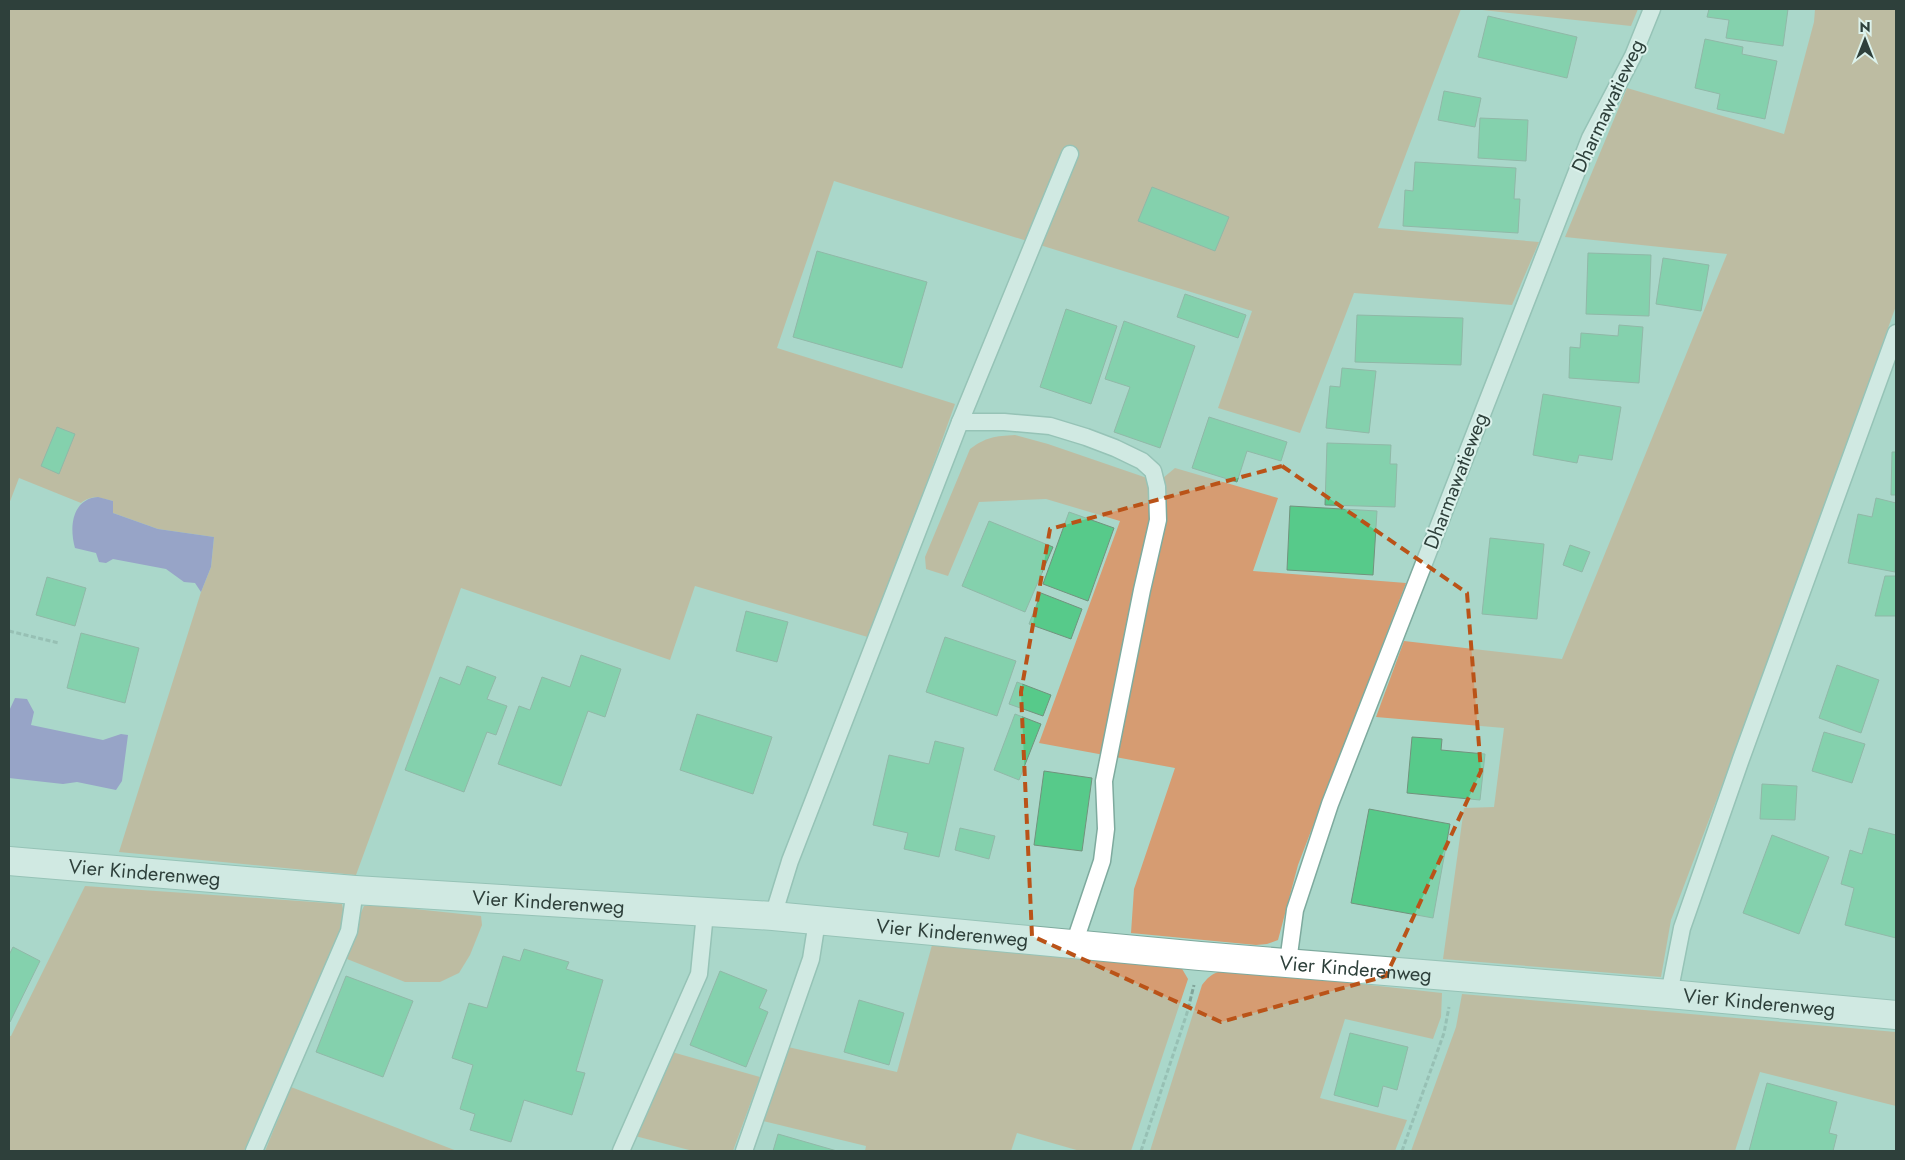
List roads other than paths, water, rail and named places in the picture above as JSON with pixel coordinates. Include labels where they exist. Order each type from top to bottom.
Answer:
[{"type":"street","name":"Vier Kinderenweg","points":[[9,861],[355,890],[773,916],[1200,956],[1669,994],[1896,1015]]},
{"type":"lane","name":"Dharmawatieweg","points":[[1288,962],[1295,910],[1330,804],[1590,138],[1633,56],[1652,9]]},
{"type":"lane","points":[[773,916],[790,861],[960,422],[1070,154]]},
{"type":"lane","points":[[1669,994],[1682,928],[1741,759],[1896,333]]},
{"type":"lane","points":[[960,422],[1004,422],[1050,426],[1086,437],[1115,448],[1142,462],[1153,471],[1157,487],[1157,528],[1142,590],[1104,781],[1106,829],[1102,861],[1074,944]]},
{"type":"lane","points":[[254,1151],[349,931],[355,890]]},
{"type":"lane","points":[[621,1151],[699,974],[705,913]]},
{"type":"lane","points":[[744,1151],[811,959],[817,921]]}]
